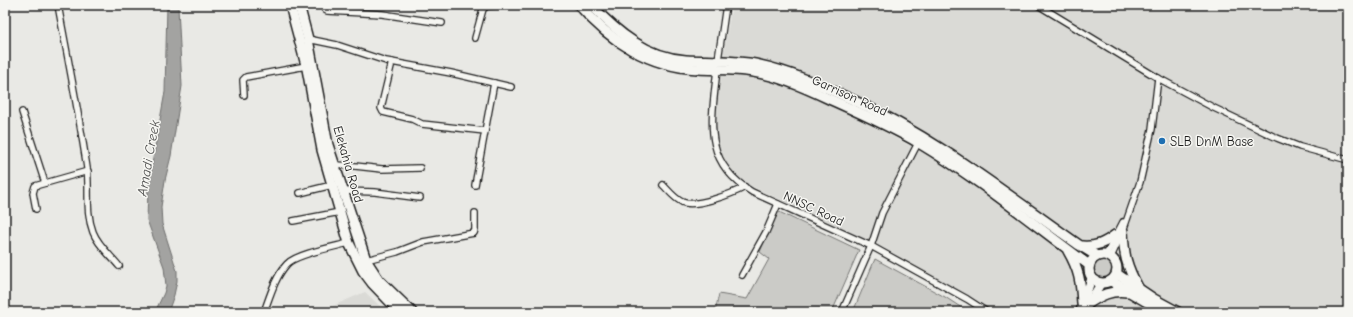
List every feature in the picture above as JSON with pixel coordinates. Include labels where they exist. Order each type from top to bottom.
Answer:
[{"type":"main road","name":"Elekahia Road","points":[[290,5],[306,66],[322,150],[348,243],[363,271],[372,283],[400,312]]},
{"type":"main road","name":"Elekahia Road","points":[[299,5],[308,39],[328,145],[366,260],[378,280],[412,312]]},
{"type":"main road","name":"Garrison Road","points":[[579,5],[606,32],[625,46],[646,57],[674,66],[698,69],[718,65],[753,64],[786,72],[854,100],[906,127],[938,146],[1079,245],[1104,256]]},
{"type":"main road","name":"Garrison Road","points":[[597,7],[610,24],[628,39],[650,50],[671,58],[718,65],[767,75],[825,97],[878,122],[918,143],[955,166],[1090,264]]},
{"type":"main road","points":[[1079,245],[1095,246],[1104,243],[1119,233],[1127,265],[1140,290]]},
{"type":"main road","points":[[1065,246],[1081,281],[1083,308],[1104,295],[1112,292],[1130,293]]},
{"type":"main road","points":[[1104,256],[1117,264],[1114,277],[1101,283],[1096,281],[1089,272],[1092,260],[1104,256]]},
{"type":"main road","points":[[1114,277],[1178,312]]},
{"type":"main road","points":[[1114,277],[1130,293],[1164,312]]},
{"type":"street","points":[[58,5],[88,171],[88,204],[93,232],[98,242],[119,266]]},
{"type":"street","points":[[324,5],[325,10],[327,11],[382,14],[442,23]]},
{"type":"street","points":[[475,38],[483,9],[487,6],[498,5]]},
{"type":"street","name":"NNSC Road","points":[[726,5],[712,121],[715,148],[720,161],[726,169],[752,192],[870,246],[967,299],[987,312]]},
{"type":"street","points":[[1038,5],[1158,78],[1221,111],[1277,138],[1348,160]]},
{"type":"street","points":[[308,39],[337,45],[392,62],[451,73],[511,87]]},
{"type":"street","points":[[392,62],[381,108],[383,112],[422,124],[485,131]]},
{"type":"street","points":[[244,95],[242,82],[246,77],[306,66]]},
{"type":"street","points":[[1104,256],[1119,233],[1127,217],[1140,182],[1149,146],[1158,78]]},
{"type":"street","points":[[475,185],[494,83]]},
{"type":"street","points":[[22,112],[45,183]]},
{"type":"street","points":[[842,312],[870,246],[882,213],[918,143]]},
{"type":"street","points":[[334,165],[382,169],[420,168]]},
{"type":"street","points":[[36,209],[33,189],[35,186],[88,171]]},
{"type":"street","points":[[300,193],[332,185]]},
{"type":"street","points":[[663,185],[678,200],[685,203],[721,197],[745,187]]},
{"type":"street","points":[[343,191],[375,192],[420,198]]},
{"type":"street","points":[[742,275],[766,232],[778,204]]},
{"type":"street","points":[[293,221],[340,212]]},
{"type":"street","points":[[366,260],[397,252],[423,242],[474,233],[475,213]]},
{"type":"street","points":[[264,312],[272,288],[287,264],[298,257],[348,243]]},
{"type":"street","points":[[1083,308],[1092,277]]},
{"type":"street","points":[[1083,308],[1101,283]]},
{"type":"shaded area","points":[[167,5],[177,5],[178,7],[182,86],[161,207],[162,224],[177,271],[177,281],[168,312],[155,312],[166,286],[164,267],[147,220],[148,190],[165,92]]},
{"type":"shaded area","points":[[732,5],[1348,5],[1348,312],[1189,312],[1176,306],[1142,286],[1132,271],[1126,235],[1129,223],[1121,219],[1114,230],[1103,239],[1090,243],[1078,239],[955,153],[758,60],[723,55]]},
{"type":"shaded area","points":[[720,74],[742,74],[770,80],[833,106],[864,121],[947,166],[1045,236],[1066,254],[1076,274],[1078,293],[1074,312],[993,312],[884,248],[740,181],[720,155],[714,117]]},
{"type":"shaded area","points":[[777,211],[859,250],[832,312],[715,312],[719,294],[747,299],[769,259],[760,252]]},
{"type":"shaded area","points":[[1103,258],[1110,261],[1113,268],[1110,275],[1103,278],[1096,275],[1093,268],[1096,261]]},
{"type":"shaded area","points":[[875,259],[945,297],[968,312],[853,312]]},
{"type":"shaded area","points":[[365,292],[386,312],[319,312],[321,311]]},
{"type":"shaded area","points":[[1110,296],[1122,296],[1152,312],[1090,312],[1098,302]]},
{"type":"place","name":"SLB DnM Base","points":[[1162,141]]},
{"type":"water label","name":"Amadi Creek","points":[[148,158]]}]
